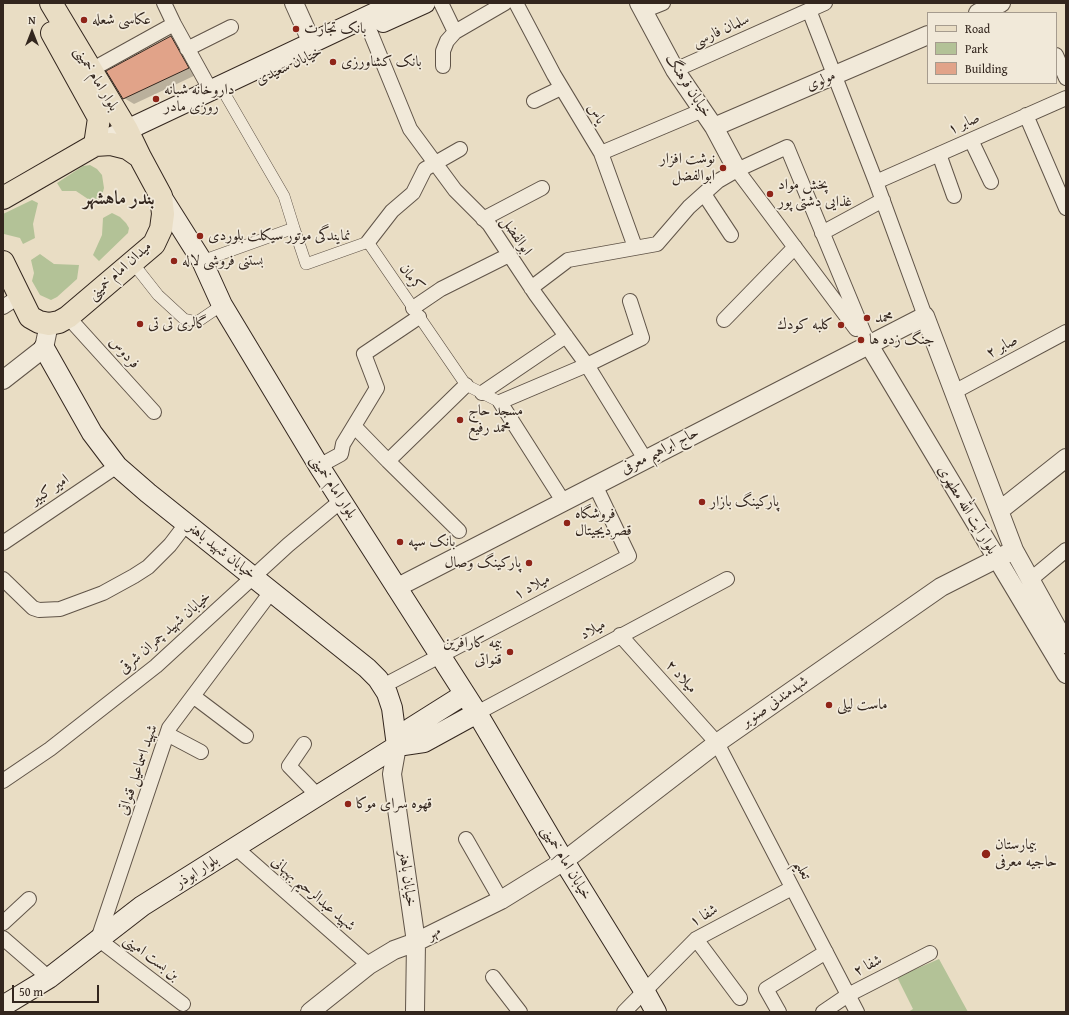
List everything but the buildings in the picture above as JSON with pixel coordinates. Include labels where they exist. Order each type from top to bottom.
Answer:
[{"type":"main road","name":"بلوار امام خمینی","points":[[35,3],[99,118],[95,145]]},
{"type":"main road","name":"بلوار امام خمینی","points":[[51,3],[133,143]]},
{"type":"main road","name":"خیابان سعیدی","points":[[95,145],[133,143],[218,93],[312,43],[396,3]]},
{"type":"main road","name":"خیابان سعیدی","points":[[218,93],[369,29],[425,3]]},
{"type":"main road","points":[[3,198],[95,145],[116,145],[126,148],[133,143]]},
{"type":"main road","name":"میدان امام خمینی","points":[[59,320],[154,244],[161,230],[163,214],[161,196],[133,143]]},
{"type":"main road","name":"بلوار امام خمینی","points":[[161,196],[201,258],[222,305],[319,466],[477,713]]},
{"type":"main road","points":[[3,262],[12,302],[30,317],[39,322],[59,320]]},
{"type":"main road","name":"خیابان شهید باهنر","points":[[44,348],[92,433],[117,466],[186,524],[367,668],[382,686],[392,708],[397,746]]},
{"type":"main road","points":[[397,746],[411,728],[465,694]]},
{"type":"main road","points":[[397,746],[424,742],[477,713]]},
{"type":"main road","name":"خیابان امام خمینی","points":[[477,713],[564,861],[656,1012]]},
{"type":"main road","name":"بلوار ابوذر","points":[[9,1007],[142,906],[397,746]]},
{"type":"street","points":[[164,3],[187,49],[218,93],[284,196],[306,264],[368,242],[392,211],[413,193],[425,169],[460,149]]},
{"type":"street","points":[[294,3],[312,43]]},
{"type":"street","points":[[440,3],[455,32]]},
{"type":"street","points":[[443,66],[443,51],[447,41],[455,32],[505,3]]},
{"type":"street","name":"یاس","points":[[516,3],[561,88],[601,153],[636,247]]},
{"type":"street","points":[[641,7],[663,3]]},
{"type":"street","name":"سلمان فارسی","points":[[675,70],[825,3]]},
{"type":"street","points":[[980,12],[1001,3]]},
{"type":"street","name":"خیابان فرهنگ","points":[[641,7],[675,70],[714,127],[737,170]]},
{"type":"street","points":[[809,10],[833,75],[883,200],[925,316]]},
{"type":"street","points":[[91,70],[174,24]]},
{"type":"street","points":[[187,49],[231,27]]},
{"type":"street","name":"ابوالفضل","points":[[369,29],[410,129],[455,190],[483,219],[509,255],[587,365],[646,459]]},
{"type":"street","name":"مولوی","points":[[714,127],[927,34]]},
{"type":"street","points":[[1057,57],[1066,78]]},
{"type":"street","points":[[534,101],[561,88]]},
{"type":"street","name":"صابر ۱","points":[[876,182],[1066,98]]},
{"type":"street","points":[[601,153],[702,110]]},
{"type":"street","points":[[1026,115],[1066,208]]},
{"type":"street","points":[[971,140],[990,182]]},
{"type":"street","points":[[531,288],[568,260],[657,244],[689,207],[718,181],[737,170],[787,147],[869,345]]},
{"type":"street","points":[[939,154],[954,196]]},
{"type":"street","points":[[737,170],[869,345]]},
{"type":"street","points":[[483,219],[542,188]]},
{"type":"street","points":[[704,194],[731,235]]},
{"type":"street","points":[[822,233],[883,200]]},
{"type":"street","points":[[201,258],[294,228]]},
{"type":"street","name":"کرمان","points":[[368,242],[466,385],[500,402]]},
{"type":"street","points":[[724,320],[795,247]]},
{"type":"street","points":[[319,466],[341,454],[343,444],[377,388],[364,354],[416,313],[441,289],[509,255]]},
{"type":"street","points":[[132,262],[158,295],[184,318],[197,322],[222,305]]},
{"type":"street","points":[[563,501],[500,402],[587,365],[642,338],[630,301]]},
{"type":"street","name":"حاج ابراهیم معرفی","points":[[396,588],[595,484],[925,316]]},
{"type":"street","name":"بلوار آیت الله مطهری","points":[[925,316],[1014,550],[1066,644]]},
{"type":"street","points":[[3,380],[44,348],[59,320]]},
{"type":"street","name":"فردوس","points":[[59,320],[154,412]]},
{"type":"street","name":"صابر ۲","points":[[954,392],[1066,332]]},
{"type":"street","points":[[482,393],[566,336]]},
{"type":"street","name":"بلوار آیت الله مطهری","points":[[869,345],[1066,674]]},
{"type":"street","points":[[388,461],[466,385]]},
{"type":"street","points":[[354,426],[459,531]]},
{"type":"street","points":[[999,511],[1066,458]]},
{"type":"street","name":"امیر کبیر","points":[[3,543],[117,466]]},
{"type":"street","name":"میلاد ۱","points":[[382,686],[629,556],[595,484]]},
{"type":"street","name":"خیابان شهید چمران شرقی","points":[[3,781],[50,750],[156,666],[253,577],[342,500]]},
{"type":"street","points":[[3,578],[33,608],[39,610],[60,609],[103,593],[148,567],[170,545],[186,524]]},
{"type":"street","name":"شهدمندنی صنوبر","points":[[564,861],[717,743],[941,588],[1014,550]]},
{"type":"street","points":[[1030,580],[1066,550]]},
{"type":"street","name":"میلاد","points":[[477,713],[620,634],[727,579]]},
{"type":"street","name":"شهید اسماعیل قنواتی","points":[[98,939],[169,728],[271,592]]},
{"type":"street","name":"میلاد ۲","points":[[620,634],[717,743]]},
{"type":"street","points":[[193,696],[246,736]]},
{"type":"street","points":[[167,734],[202,752]]},
{"type":"street","name":"تعلیم","points":[[717,743],[857,1012]]},
{"type":"street","points":[[304,744],[289,766],[318,796]]},
{"type":"street","name":"خیابان باهنر","points":[[397,746],[392,774],[416,942],[415,1012]]},
{"type":"street","points":[[466,839],[501,900]]},
{"type":"street","name":"شهید عبدالرحیم بهبهانی","points":[[236,848],[369,965]]},
{"type":"street","name":"مهر","points":[[310,1012],[369,965],[394,950],[416,942],[501,900],[564,861]]},
{"type":"street","name":"شفا ۱","points":[[624,1012],[696,939],[792,888]]},
{"type":"street","points":[[3,923],[29,899]]},
{"type":"street","points":[[3,938],[49,978]]},
{"type":"street","name":"بن بست امینی","points":[[98,939],[183,1004]]},
{"type":"street","points":[[696,939],[740,998]]},
{"type":"street","points":[[779,1012],[766,988],[826,952]]},
{"type":"street","name":"شفا ۲","points":[[823,1012],[848,995],[930,953]]},
{"type":"street","points":[[493,977],[520,1012]]},
{"type":"green space","points":[[90,165],[97,169],[102,175],[104,188],[101,199],[94,203],[76,191],[62,191],[57,183],[83,166]]},
{"type":"green space","points":[[32,200],[38,203],[33,224],[35,238],[23,244],[20,238],[4,234],[3,214]]},
{"type":"green space","points":[[112,213],[120,217],[126,223],[129,228],[128,233],[99,261],[93,255],[102,235],[103,218]]},
{"type":"green space","points":[[40,254],[54,264],[79,265],[77,279],[57,297],[51,300],[40,295],[32,281],[34,273],[31,260]]},
{"type":"green space","points":[[939,959],[968,1012],[908,1012],[913,1009],[897,977]]},
{"type":"place","name":"عکاسی شعله","points":[[84,20]]},
{"type":"place","name":"بانک تجارت","points":[[296,29]]},
{"type":"place","name":"بانک کشاورزی","points":[[333,62]]},
{"type":"place","name":"داروخانه شبانه روزی مادر","points":[[156,99]]},
{"type":"place","name":"نوشت افزار ابوالفضل","points":[[723,168]]},
{"type":"place","name":"پخش مواد غذایی دشتی پور","points":[[770,194]]},
{"type":"place","name":"نمایندگی موتور سیکلت بلوردی","points":[[200,236]]},
{"type":"place","name":"بستنی فروشی لاله","points":[[174,261]]},
{"type":"place","name":"محمد","points":[[867,318]]},
{"type":"place","name":"گالری تی تی","points":[[140,324]]},
{"type":"place","name":"كلبه كودك","points":[[841,325]]},
{"type":"place","name":"جنگ زده ها","points":[[861,340]]},
{"type":"place","name":"مسجد حاج محمد رفیع","points":[[460,420]]},
{"type":"place","name":"پارکینگ بازار","points":[[702,502]]},
{"type":"place","name":"فروشگاه قصردیجیتال","points":[[567,523]]},
{"type":"place","name":"بانک سپه","points":[[400,542]]},
{"type":"place","name":"پارکینگ وصال","points":[[529,563]]},
{"type":"place","name":"بیمه کارافرین قنواتی","points":[[510,652]]},
{"type":"place","name":"ماست لیلی","points":[[829,705]]},
{"type":"place","name":"قهوه سرای موکا","points":[[348,804]]},
{"type":"place","name":"بیمارستان حاجیه معرفی","points":[[986,854]]},
{"type":"district","name":"بندر ماهشهر","points":[[119,199]]}]
